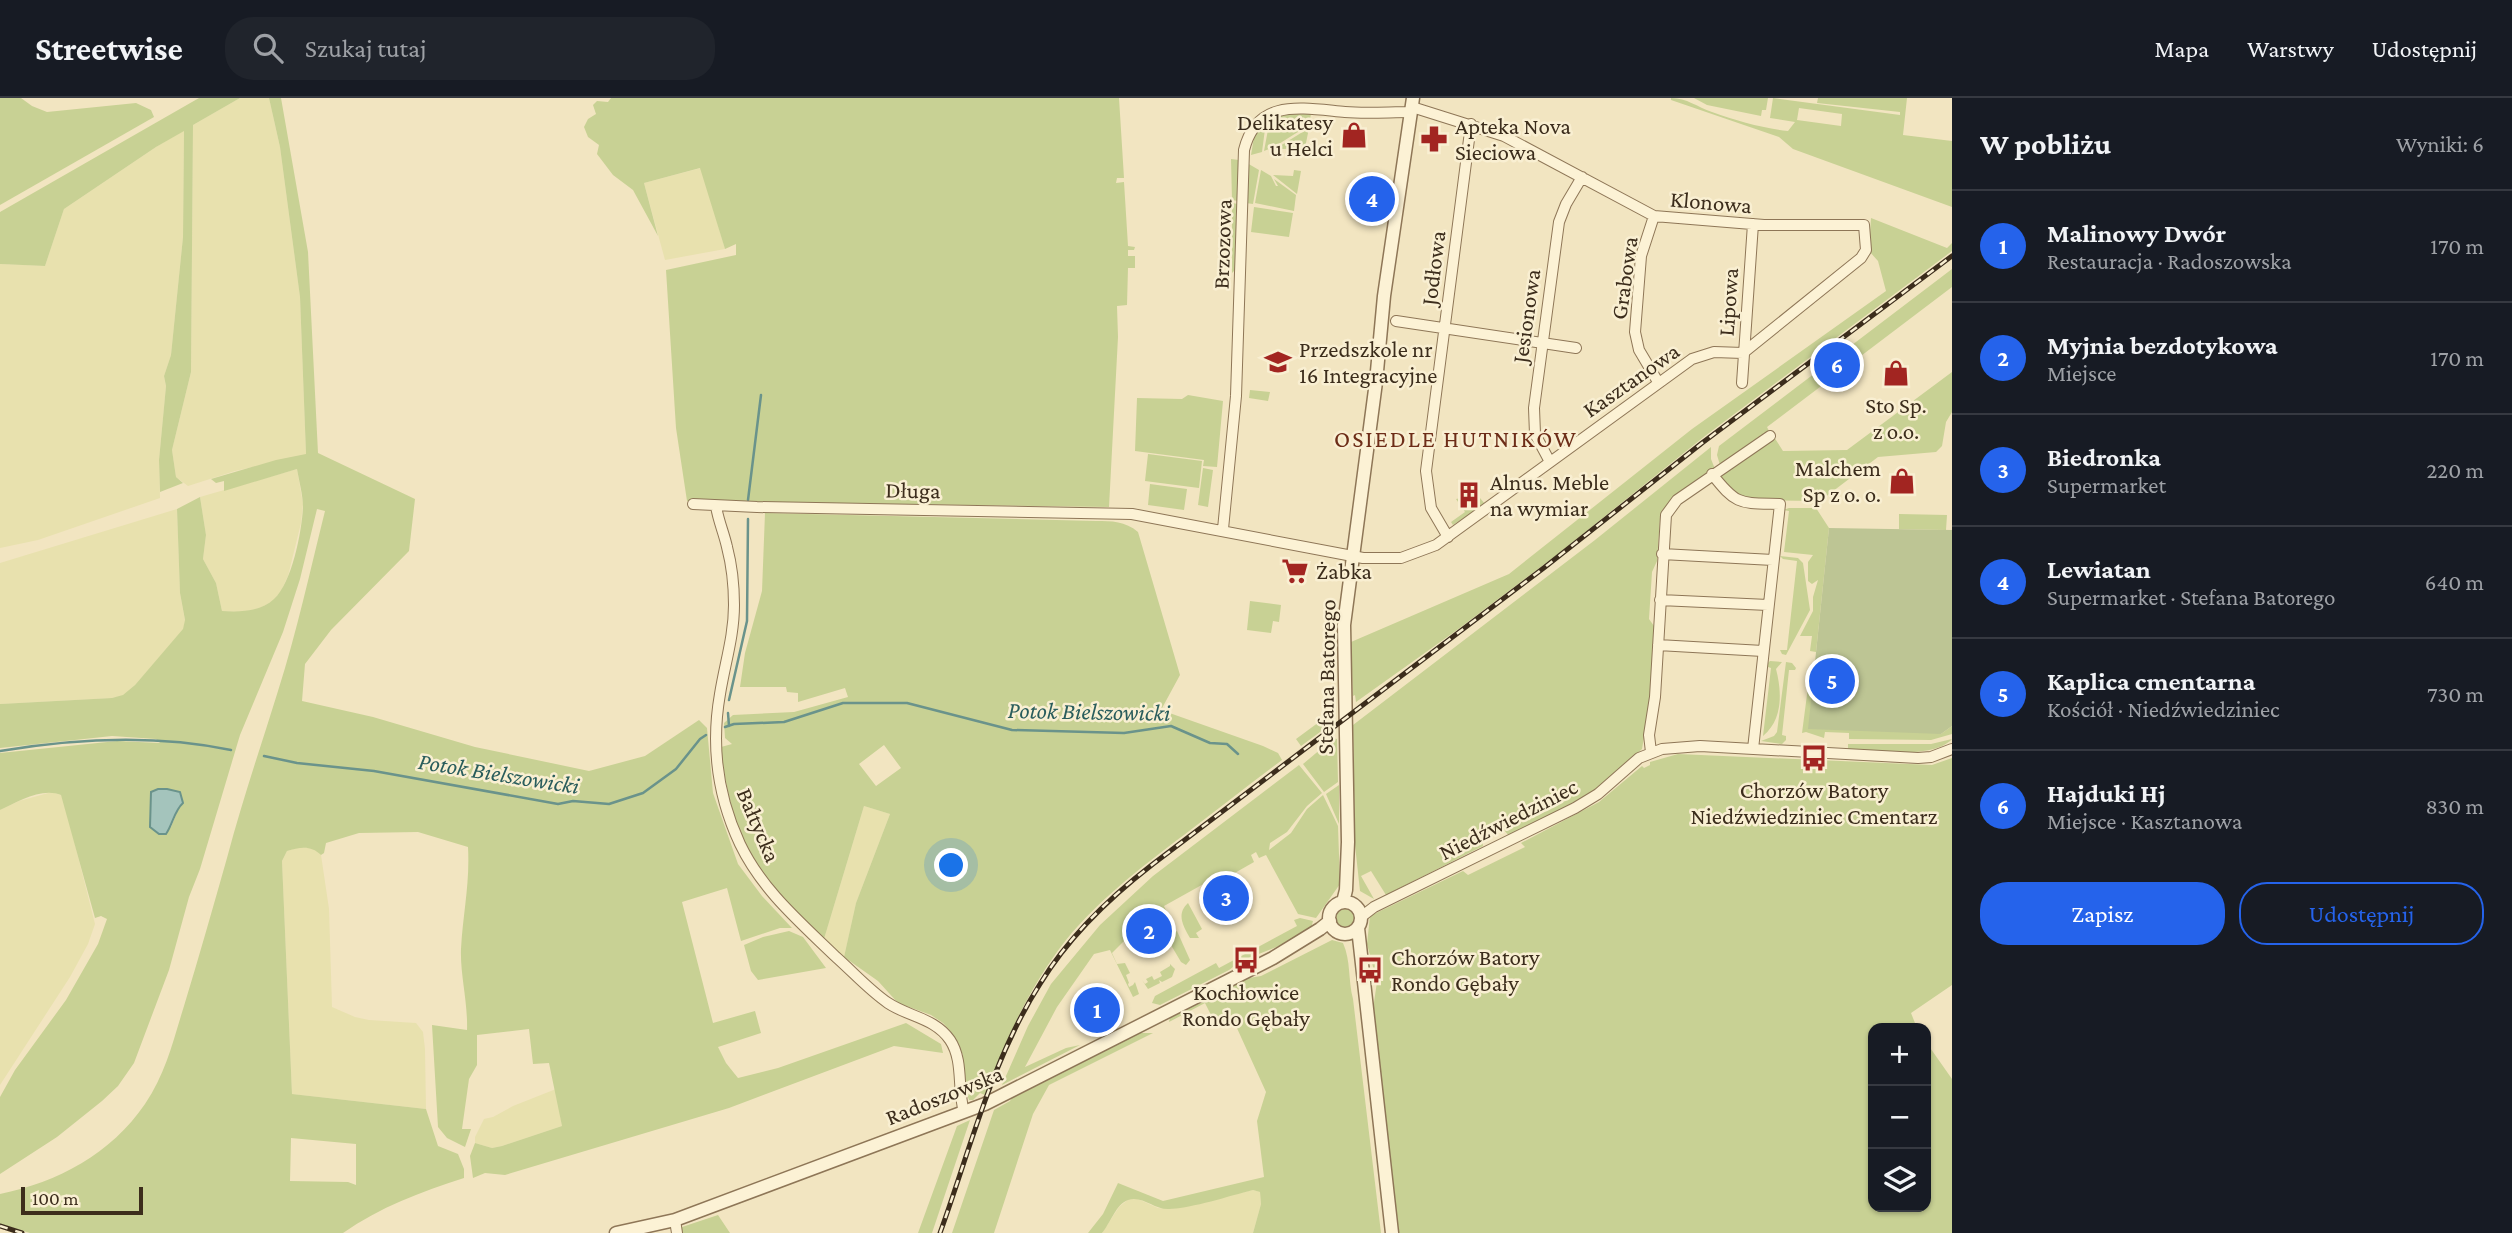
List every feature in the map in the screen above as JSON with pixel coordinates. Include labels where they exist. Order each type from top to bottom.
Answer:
[{"type":"street","name":"Klonowa","points":[[1412,106],[1511,139],[1654,216],[1753,225],[1864,225],[1866,250],[1861,257],[1743,353]]},
{"type":"street","name":"Brzozowa","points":[[1223,529],[1236,396],[1244,150],[1250,130],[1261,117],[1282,107],[1369,113],[1412,106]]},
{"type":"street","name":"Stefana Batorego","points":[[1392,1233],[1363,984],[1346,890],[1348,842],[1343,640],[1376,382],[1384,296],[1412,106]]},
{"type":"street","name":"Jodłowa","points":[[1448,537],[1431,508],[1426,476],[1471,124]]},
{"type":"street","name":"Jesionowa","points":[[1550,462],[1537,440],[1533,421],[1542,343],[1559,222],[1566,204],[1583,177]]},
{"type":"street","name":"Grabowa","points":[[1654,216],[1641,256],[1635,332],[1639,350],[1658,382]]},
{"type":"street","name":"Lipowa","points":[[1742,383],[1753,225]]},
{"type":"street","points":[[1396,321],[1576,348]]},
{"type":"street","name":"Kasztanowa","points":[[1352,557],[1401,558],[1429,548],[1448,537],[1658,382],[1699,356],[1714,352],[1743,353]]},
{"type":"street","points":[[1651,752],[1649,735],[1655,697],[1664,526],[1670,507],[1770,436]]},
{"type":"street","points":[[1713,474],[1734,499],[1748,503],[1780,504],[1753,749]]},
{"type":"street","name":"Długa","points":[[693,504],[1132,514],[1223,529]]},
{"type":"street","name":"Bałtycka","points":[[716,506],[729,556],[734,590],[732,634],[720,695],[716,733],[720,782],[731,821],[747,858],[789,912],[878,995],[902,1011],[929,1021],[944,1032],[953,1044],[957,1057],[964,1112]]},
{"type":"street","points":[[1223,529],[1352,557]]},
{"type":"street","points":[[1662,554],[1773,560]]},
{"type":"street","points":[[1660,600],[1768,605]]},
{"type":"street","points":[[1658,645],[1763,651]]},
{"type":"street","name":"Niedźwiedziniec","points":[[1352,918],[1583,803],[1598,794],[1628,766],[1651,752],[1686,746],[1918,758],[1931,757],[1952,749]]},
{"type":"street","name":"Radoszowska","points":[[616,1233],[676,1226],[964,1112],[1273,958],[1352,918],[1334,906],[1329,920],[1320,929],[1273,958]]},
{"type":"street","points":[[1329,920],[1332,927],[1352,918]]},
{"type":"shaded area","points":[[240,98],[269,98],[280,147],[300,297],[306,455],[235,471],[188,486],[176,477],[172,450],[191,372],[193,125]]},
{"type":"shaded area","points":[[184,130],[183,237],[171,355],[164,376],[166,386],[159,460],[160,498],[38,540],[0,548],[0,264],[45,266],[64,209]]},
{"type":"shaded area","points":[[701,168],[725,249],[665,260],[644,183]]},
{"type":"shaded area","points":[[297,469],[303,504],[301,523],[288,576],[281,591],[273,601],[260,608],[242,612],[222,611],[216,583],[203,559],[206,535],[200,497]]},
{"type":"shaded area","points":[[177,509],[180,593],[185,621],[183,630],[135,685],[123,696],[112,698],[0,704],[0,563]]},
{"type":"shaded area","points":[[52,792],[61,795],[64,801],[95,924],[88,944],[70,977],[0,1085],[0,810],[19,801]]},
{"type":"shaded area","points":[[864,806],[890,814],[856,903],[844,957],[824,939]]},
{"type":"shaded area","points":[[300,847],[316,849],[321,855],[329,909],[332,1007],[369,1020],[416,1023],[423,1032],[425,1049],[426,1109],[292,1094],[282,861],[287,851]]},
{"type":"shaded area","points":[[556,1089],[562,1126],[492,1148],[475,1143],[475,1137],[484,1119]]},
{"type":"shaded area","points":[[1253,1190],[1260,1192],[1261,1204],[1253,1233],[1102,1233],[1119,1207],[1130,1198],[1158,1208],[1172,1209]]},
{"type":"green space","points":[[0,98],[21,98],[47,112],[136,103],[151,110],[154,117],[0,205]]},
{"type":"green space","points":[[199,98],[240,98],[193,125],[191,372],[172,450],[176,477],[183,483],[160,492],[159,460],[166,386],[164,376],[171,355],[183,237],[184,131],[64,209],[45,266],[0,264],[0,212]]},
{"type":"green space","points":[[269,98],[281,98],[308,252],[318,453],[415,499],[409,551],[331,630],[305,664],[302,701],[373,717],[475,747],[589,771],[645,756],[699,720],[707,728],[713,793],[738,864],[762,896],[792,928],[780,928],[741,941],[727,888],[682,902],[713,1023],[755,1011],[761,1033],[718,1047],[726,1063],[738,1078],[778,1068],[906,1023],[941,1044],[943,1053],[894,1046],[729,1108],[505,1175],[485,1173],[473,1178],[470,1156],[475,1143],[492,1148],[562,1126],[549,1063],[533,1064],[529,1029],[477,1035],[477,1065],[469,1079],[462,1129],[471,1129],[465,1147],[447,1138],[438,1127],[432,1025],[467,1030],[461,949],[468,847],[418,832],[359,833],[326,843],[321,855],[305,848],[287,851],[282,861],[292,1094],[426,1109],[438,1146],[458,1154],[464,1169],[464,1178],[401,1201],[371,1215],[343,1233],[30,1233],[0,1224],[0,1194],[42,1182],[82,1163],[99,1151],[131,1122],[158,1081],[201,951],[297,624],[325,511],[317,509],[300,579],[283,632],[240,735],[169,970],[134,1063],[118,1086],[102,1101],[57,1137],[0,1174],[0,1097],[15,1070],[66,1000],[98,944],[107,919],[101,916],[95,918],[61,795],[38,794],[0,810],[0,753],[117,741],[160,743],[156,739],[112,736],[0,748],[0,704],[112,698],[123,695],[135,685],[183,629],[185,620],[180,593],[177,509],[200,497],[206,535],[203,559],[216,583],[222,611],[256,609],[274,599],[286,581],[295,556],[303,507],[297,469],[224,491],[224,481],[216,483],[211,479],[306,454],[300,297],[280,147]],"holes":[[[151,795],[180,805],[171,827],[150,804]],[[291,1138],[356,1144],[356,1185],[348,1182],[290,1181]]]},
{"type":"green space","points":[[611,98],[1119,98],[1124,178],[1117,178],[1116,183],[1124,182],[1128,246],[1135,247],[1134,250],[1128,250],[1128,256],[1135,256],[1135,268],[1128,268],[1127,305],[1117,306],[1118,337],[1109,507],[687,501],[676,428],[666,270],[736,255],[736,244],[725,249],[700,168],[644,183],[658,236],[633,190],[613,175],[597,154],[599,145],[588,137],[584,127],[588,119],[596,114],[593,105],[597,101],[608,102]]},
{"type":"green space","points":[[1694,98],[1768,98],[1766,110],[1762,110],[1761,116],[1707,105]]},
{"type":"green space","points":[[1773,98],[1900,115],[1900,112],[1817,103],[1818,98],[1907,98],[1903,135],[1952,141],[1952,207],[1793,149],[1779,137],[1671,100],[1682,99],[1740,121],[1788,131],[1795,122],[1770,118]],"holes":[[[1799,108],[1842,114],[1841,126],[1797,120]]]},
{"type":"green space","points":[[1299,113],[1311,114],[1309,125],[1264,151],[1270,119]]},
{"type":"green space","points":[[1262,125],[1265,129],[1262,152],[1251,155],[1254,137]]},
{"type":"green space","points":[[1309,128],[1305,148],[1282,149],[1280,146]]},
{"type":"green space","points":[[1231,159],[1239,160],[1238,201],[1232,200]]},
{"type":"green space","points":[[1247,163],[1259,170],[1253,204],[1246,203]]},
{"type":"green space","points":[[1261,170],[1271,176],[1276,186],[1274,179],[1296,195],[1294,211],[1255,203]]},
{"type":"green space","points":[[1294,170],[1301,171],[1297,194],[1273,175],[1293,176]]},
{"type":"green space","points":[[1232,203],[1238,204],[1236,269],[1232,273]]},
{"type":"green space","points":[[1254,207],[1293,213],[1289,237],[1251,232]]},
{"type":"green space","points":[[1871,218],[1947,248],[1952,243],[1952,251],[1705,436],[1559,553],[1356,702],[1355,695],[1353,696],[1351,642],[1509,574],[1692,429],[1886,291],[1878,261],[1869,251]]},
{"type":"green space","points":[[1952,269],[1952,287],[1767,427],[1769,431],[1720,465],[1717,455],[1719,446]]},
{"type":"green space","points":[[1952,372],[1952,412],[1946,422],[1942,446],[1936,452],[1878,457],[1820,501],[1752,500],[1734,494],[1721,478],[1723,471],[1774,437],[1783,451],[1847,450]]},
{"type":"green space","points":[[1250,390],[1270,392],[1268,401],[1249,398]]},
{"type":"green space","points":[[1188,395],[1223,401],[1217,467],[1203,466],[1204,460],[1135,451],[1137,398],[1182,399]]},
{"type":"green space","points":[[1711,447],[1711,459],[1715,469],[1663,511],[1660,519],[1657,561],[1652,572],[1649,619],[1654,626],[1653,683],[1642,749],[1596,791],[1509,836],[1504,830],[1497,829],[1482,839],[1483,846],[1386,895],[1371,871],[1361,876],[1374,899],[1360,891],[1355,845],[1353,725],[1595,540]]},
{"type":"green space","points":[[1148,454],[1202,461],[1199,488],[1145,481]]},
{"type":"green space","points":[[1203,468],[1213,470],[1208,507],[1198,505]]},
{"type":"green space","points":[[1150,484],[1187,489],[1184,510],[1148,505]]},
{"type":"green space","points":[[1475,492],[1485,504],[1453,525],[1451,522],[1465,512],[1456,499],[1461,498],[1464,507],[1479,500]]},
{"type":"green space","points":[[1816,508],[1829,528],[1816,652],[1810,651],[1812,636],[1800,636],[1813,611],[1813,597],[1818,580],[1812,584],[1808,581],[1808,562],[1813,555],[1784,552],[1789,511],[1783,510]]},
{"type":"green space","points":[[765,513],[1107,521],[1123,524],[1138,532],[1180,675],[1161,710],[1263,746],[1278,753],[1282,760],[1143,867],[1110,894],[1080,924],[1053,958],[1030,995],[1010,1034],[985,1095],[980,1093],[973,1100],[969,1100],[966,1092],[963,1092],[963,1055],[952,1033],[943,1023],[931,1015],[898,1003],[878,981],[844,957],[856,903],[890,814],[864,806],[824,939],[765,875],[740,832],[725,779],[721,747],[732,744],[725,738],[724,723],[733,715],[794,712],[848,697],[845,688],[798,702],[798,693],[787,692],[786,687],[740,687],[745,653],[762,591]],"holes":[[[884,745],[901,768],[876,786],[859,764]]]},
{"type":"green space","points":[[1899,514],[1947,515],[1946,530],[1899,529]]},
{"type":"green space","points":[[1829,528],[1952,530],[1952,726],[1941,734],[1808,729]]},
{"type":"green space","points":[[1780,556],[1798,558],[1803,563],[1810,610],[1786,655],[1780,650],[1787,650],[1797,561]]},
{"type":"green space","points":[[1250,601],[1281,605],[1279,622],[1273,621],[1271,633],[1247,630]]},
{"type":"green space","points":[[1770,661],[1782,662],[1776,669],[1779,705],[1774,722],[1763,736],[1771,668],[1765,666]]},
{"type":"green space","points":[[1815,661],[1941,734],[1952,726],[1952,734],[1931,740],[1849,739],[1849,733],[1825,732],[1824,738],[1802,733],[1811,664]]},
{"type":"green space","points":[[1786,662],[1792,663],[1796,668],[1789,670],[1782,735],[1786,736],[1786,740],[1782,744],[1761,741],[1777,732]]},
{"type":"green space","points":[[1334,711],[1335,721],[1301,746],[1296,739]]},
{"type":"green space","points":[[1334,738],[1337,739],[1338,782],[1324,792],[1303,764]]},
{"type":"green space","points":[[1952,739],[1943,746],[1918,752],[1848,749],[1848,744],[1931,744]]},
{"type":"green space","points":[[1678,754],[1932,765],[1952,758],[1952,985],[1911,1013],[1915,1023],[1868,1023],[1868,1212],[1931,1212],[1931,1049],[1952,1079],[1952,1233],[1399,1233],[1373,1009],[1377,982],[1367,944],[1370,916],[1463,871],[1468,875],[1525,847],[1521,843],[1599,802],[1642,766],[1644,768],[1650,765],[1650,762]]},
{"type":"green space","points":[[1299,765],[1322,793],[1307,806],[1287,832],[1270,843],[1269,850],[1291,833],[1307,809],[1323,795],[1338,826],[1340,884],[1316,918],[1298,914],[1266,855],[1259,858],[1256,852],[1251,855],[1254,862],[1219,882],[1216,877],[1164,906],[1169,917],[1160,920],[1152,913],[1112,953],[1117,964],[1125,963],[1130,973],[1126,975],[1129,987],[1135,982],[1139,994],[1133,997],[1110,950],[1094,954],[1057,1007],[1025,1067],[1066,1048],[1080,1045],[1002,1085],[1028,1026],[1051,984],[1100,925],[1153,876]]},
{"type":"green space","points":[[1339,785],[1339,824],[1326,794]]},
{"type":"green space","points":[[1188,903],[1202,929],[1196,933],[1199,938],[1190,938],[1183,925],[1182,911]]},
{"type":"green space","points":[[1345,909],[1351,912],[1354,918],[1351,924],[1345,927],[1339,924],[1336,918],[1339,912]]},
{"type":"green space","points":[[1300,918],[1313,921],[1311,928],[1294,940],[1241,961],[1229,970],[1160,1005],[1152,1003],[1155,996],[1216,963],[1219,968],[1297,926],[1294,920]]},
{"type":"green space","points":[[789,931],[803,937],[826,968],[758,980],[751,971],[744,945]]},
{"type":"green space","points":[[1177,931],[1190,960],[1186,965],[1181,962],[1168,940],[1169,936]]},
{"type":"green space","points":[[1332,940],[1343,943],[1347,957],[1381,1233],[1253,1233],[1261,1204],[1260,1192],[1253,1190],[1169,1209],[1138,1199],[1128,1200],[1117,1210],[1102,1233],[1088,1233],[1103,1214],[1118,1183],[1163,1201],[1264,1177],[1257,1121],[1266,1092],[1236,1026],[1212,1017],[1205,1003],[1169,1022],[1170,1017],[1243,979],[1261,976]]},
{"type":"green space","points":[[1170,964],[1175,969],[1172,977],[1162,982],[1159,980],[1160,983],[1148,989],[1142,980],[1145,984],[1148,982],[1146,979],[1152,976],[1154,980],[1162,976],[1160,972]]},
{"type":"green space","points":[[1138,1033],[1153,1033],[1049,1085],[1033,1114],[994,1233],[952,1233],[994,1110],[1010,1101],[1014,1095]]},
{"type":"green space","points":[[970,1120],[932,1233],[918,1233],[957,1126]]},
{"type":"green space","points":[[718,1215],[730,1233],[679,1233],[679,1228]]},
{"type":"water","points":[[167,789],[180,792],[183,803],[166,834],[159,834],[150,827],[151,792]]},
{"type":"waterway","name":"Potok Bielszowicki","points":[[748,500],[761,395]]},
{"type":"waterway","name":"Potok Bielszowicki","points":[[729,700],[747,621],[748,519]]},
{"type":"waterway","name":"Potok Bielszowicki","points":[[725,727],[734,724],[784,722],[843,703],[907,703],[1012,730],[1124,733],[1171,726],[1210,743],[1227,744],[1238,754]]},
{"type":"waterway","name":"Potok Bielszowicki","points":[[728,713],[729,726]]},
{"type":"waterway","name":"Potok Bielszowicki","points":[[264,756],[297,763],[374,771],[558,804],[573,801],[609,804],[643,793],[676,769],[706,735]]},
{"type":"waterway","name":"Potok Bielszowicki","points":[[0,751],[58,743],[116,740],[174,742],[231,750]]},
{"type":"railway","points":[[940,1233],[995,1074],[1023,1013],[1051,966],[1106,904],[1153,864],[1545,567],[1702,443],[1952,256]]},
{"type":"railway","points":[[0,1226],[22,1233]]},
{"type":"place","name":"Delikatesy u Helci","points":[[1354,135]]},
{"type":"place","name":"Apteka Nova Sieciowa","points":[[1434,139]]},
{"type":"place","name":"Lewiatan","points":[[1372,199]]},
{"type":"place","name":"Przedszkole nr 16 Integracyjne","points":[[1278,362]]},
{"type":"place","name":"Hajduki Hj","points":[[1837,365]]},
{"type":"place","name":"Sto Sp. z o.o.","points":[[1896,373]]},
{"type":"place","name":"Malchem Sp z o. o.","points":[[1902,481]]},
{"type":"place","name":"Alnus. Meble na wymiar","points":[[1469,495]]},
{"type":"place","name":"Żabka","points":[[1295,571]]},
{"type":"place","name":"Kaplica cmentarna","points":[[1832,681]]},
{"type":"place","name":"Chorzów Batory Niedźwiedziniec Cmentarz","points":[[1814,758]]},
{"type":"place","name":"Biedronka","points":[[1226,898]]},
{"type":"place","name":"Myjnia bezdotykowa","points":[[1149,931]]},
{"type":"place","name":"Kochłowice Rondo Gębały","points":[[1246,960]]},
{"type":"place","name":"Chorzów Batory Rondo Gębały","points":[[1370,970]]},
{"type":"place","name":"Malinowy Dwór","points":[[1097,1010]]},
{"type":"district","name":"OSIEDLE HUTNIKÓW","points":[[1456,438]]}]
